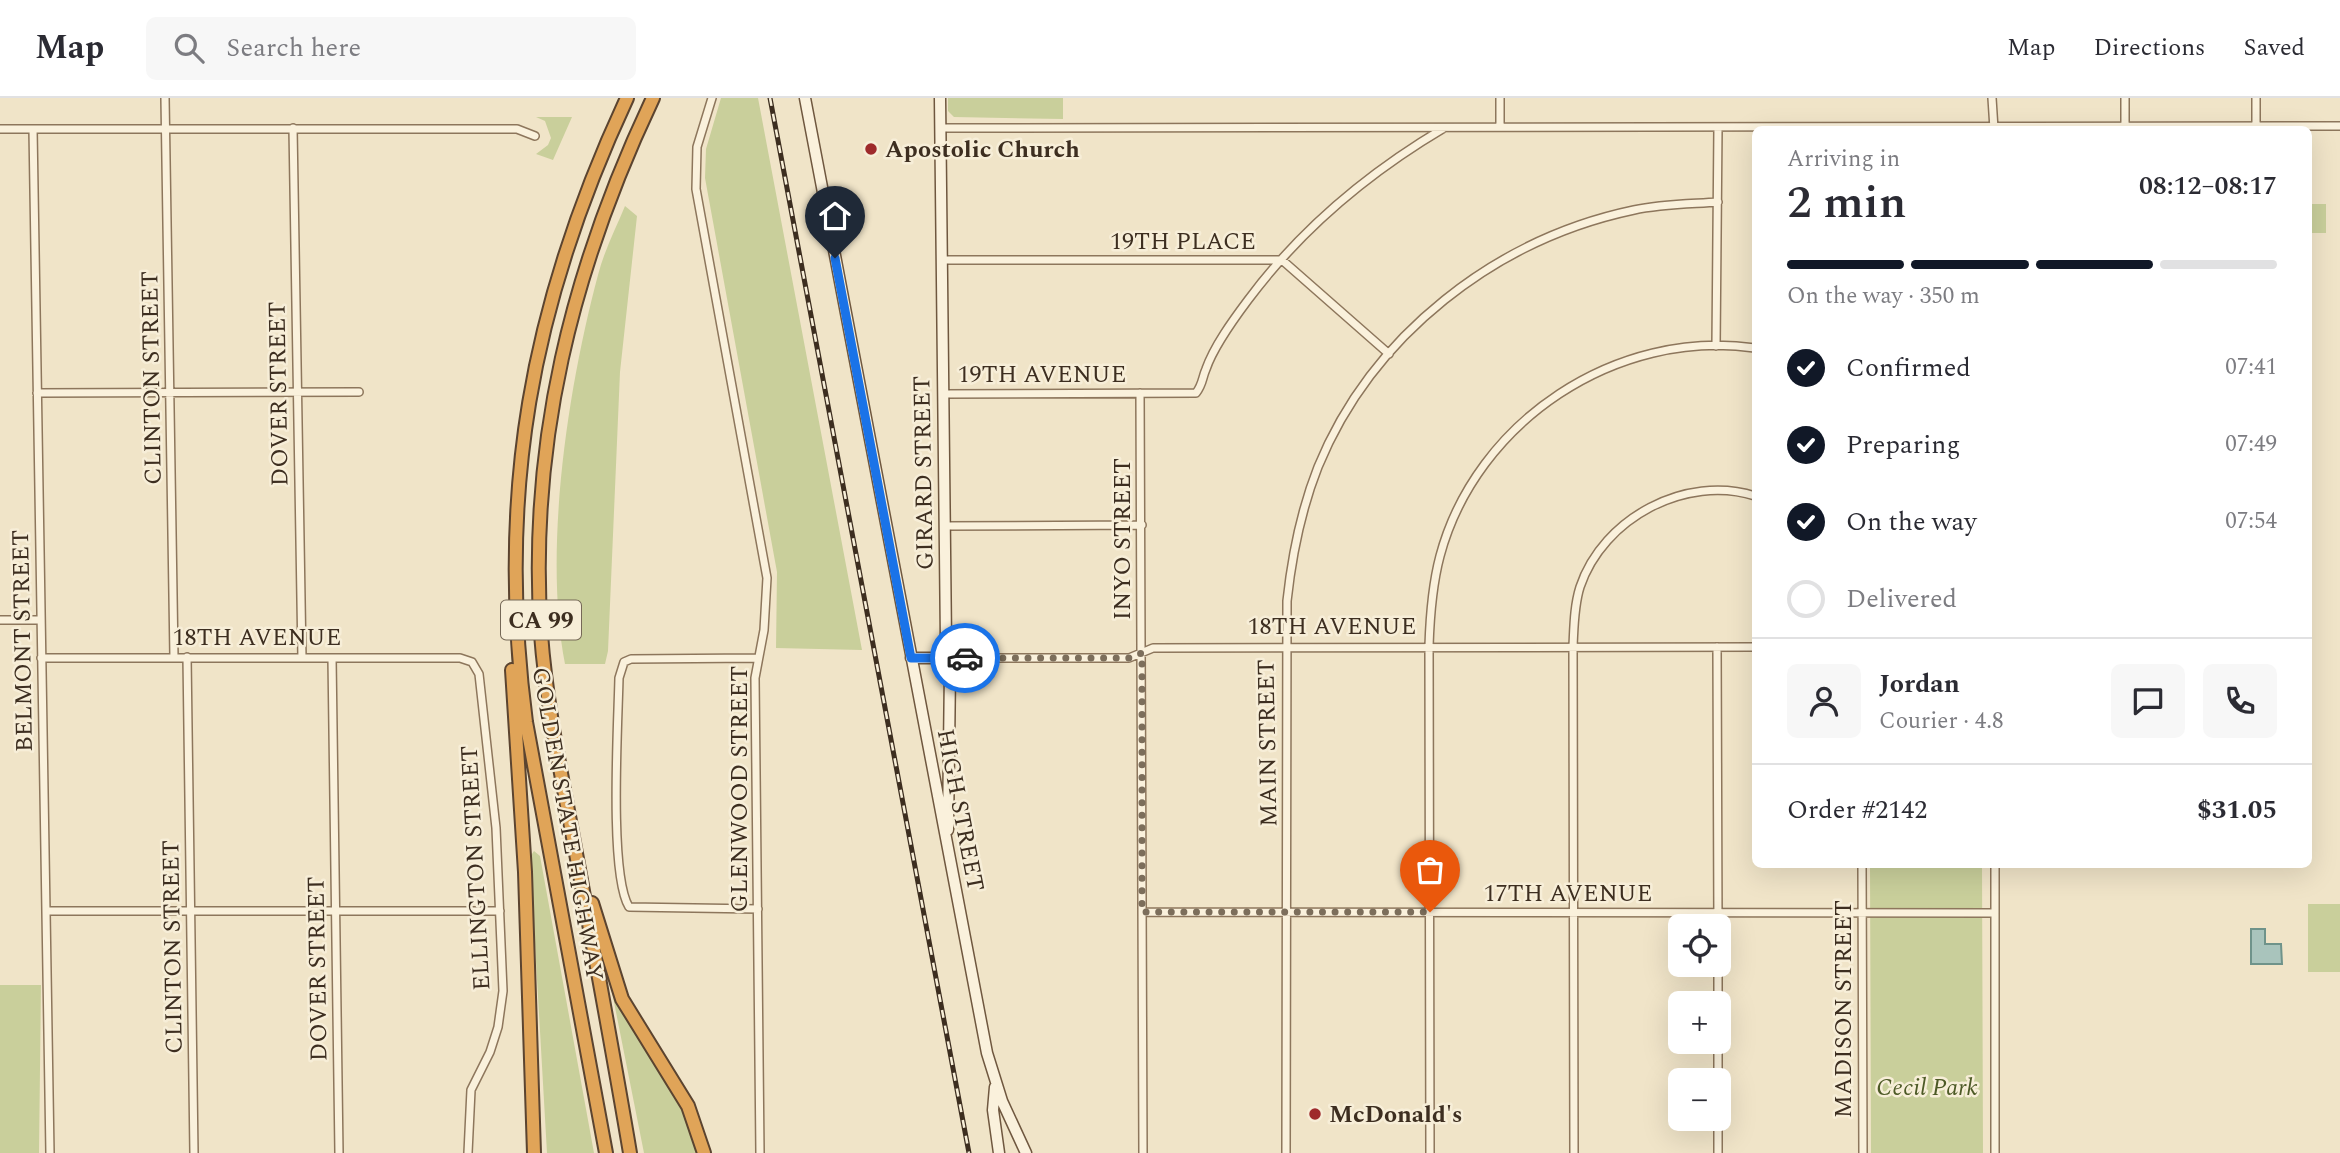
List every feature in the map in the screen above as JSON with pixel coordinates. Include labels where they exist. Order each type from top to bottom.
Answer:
[{"type":"highway","name":"GOLDEN STATE HIGHWAY","points":[[606,1153],[526,722],[515,607],[519,469],[539,342],[575,218],[627,98]]},
{"type":"highway","name":"GOLDEN STATE HIGHWAY","points":[[630,1153],[550,715],[541,633],[540,536],[546,450],[558,368],[579,285],[606,204],[653,98]]},
{"type":"highway","points":[[515,607],[512,699],[526,872],[534,1153]]},
{"type":"highway","points":[[572,832],[612,975],[634,1021],[688,1106],[704,1153]]},
{"type":"main road","name":"HIGH STREET","points":[[805,98],[987,1052],[995,1079],[1027,1153]]},
{"type":"main road","name":"GIRARD STREET","points":[[940,98],[944,526],[950,794],[947,848]]},
{"type":"main road","name":"18TH AVENUE","points":[[911,658],[948,659]]},
{"type":"main road","points":[[995,1079],[993,1110],[999,1153]]},
{"type":"street","name":"CLINTON STREET","points":[[165,98],[172,393],[174,657]]},
{"type":"street","name":"GLENWOOD STREET","points":[[712,98],[697,147],[695,189],[767,578],[764,629],[757,658],[760,1153]]},
{"type":"street","points":[[1500,98],[1500,127]]},
{"type":"street","points":[[1992,98],[1994,126]]},
{"type":"street","points":[[2124,98],[2125,126]]},
{"type":"street","points":[[2256,98],[2256,126],[2340,126]]},
{"type":"street","points":[[1716,346],[1718,127]]},
{"type":"street","points":[[940,128],[1752,127]]},
{"type":"street","name":"DOVER STREET","points":[[293,128],[302,658]]},
{"type":"street","points":[[1140,393],[1196,393],[1202,385],[1210,360],[1247,301],[1282,260],[1341,200],[1409,149],[1445,128]]},
{"type":"street","points":[[0,129],[517,129],[535,136]]},
{"type":"street","name":"BELMONT STREET","points":[[33,129],[50,1153]]},
{"type":"street","name":"MAIN STREET","points":[[1286,1153],[1288,913],[1285,647],[1292,555],[1314,478],[1339,425],[1389,354],[1450,295],[1520,250],[1595,219],[1637,209],[1718,202]]},
{"type":"street","name":"19TH PLACE","points":[[941,260],[1282,260],[1389,354]]},
{"type":"street","points":[[1430,1153],[1429,646],[1431,597],[1441,554],[1458,512],[1475,481],[1508,436],[1545,403],[1604,369],[1651,353],[1716,346],[1752,348]]},
{"type":"street","points":[[37,393],[359,393]]},
{"type":"street","name":"19TH AVENUE","points":[[943,394],[1140,393]]},
{"type":"street","name":"INYO STREET","points":[[1140,393],[1143,1153]]},
{"type":"street","points":[[1574,1153],[1573,646],[1580,587],[1594,559],[1611,537],[1634,517],[1660,501],[1719,490],[1752,496]]},
{"type":"street","points":[[944,526],[1142,525]]},
{"type":"street","points":[[0,620],[41,620]]},
{"type":"street","points":[[1717,647],[1718,913]]},
{"type":"street","name":"18TH AVENUE","points":[[948,659],[1129,658],[1153,648],[1752,647]]},
{"type":"street","name":"CLINTON STREET","points":[[187,657],[194,1153]]},
{"type":"street","name":"18TH AVENUE","points":[[41,658],[460,658],[472,662]]},
{"type":"street","name":"DOVER STREET","points":[[332,658],[339,1153]]},
{"type":"street","points":[[757,658],[631,659],[624,662],[619,678],[618,868],[624,899],[629,907],[758,909]]},
{"type":"street","name":"ELLINGTON STREET","points":[[468,1153],[471,1090],[490,1052],[503,991],[494,803],[479,674],[472,662]]},
{"type":"street","name":"MADISON STREET","points":[[1862,868],[1863,1153]]},
{"type":"street","points":[[1995,868],[1995,1153]]},
{"type":"street","points":[[47,911],[499,911]]},
{"type":"street","name":"17TH AVENUE","points":[[1142,912],[1995,913]]},
{"type":"street","points":[[1718,1131],[1718,1153]]},
{"type":"green space","points":[[721,98],[758,98],[862,650],[776,648],[777,572],[705,178],[706,149]]},
{"type":"green space","points":[[948,98],[1063,98],[1063,119],[954,117],[948,111]]},
{"type":"green space","points":[[536,117],[572,117],[553,160],[536,154],[548,145],[551,138],[545,121]]},
{"type":"green space","points":[[2312,204],[2326,204],[2326,233],[2312,233]]},
{"type":"green space","points":[[625,206],[637,216],[620,372],[608,651],[605,664],[565,664],[559,619],[557,571],[562,469],[587,319],[607,248]]},
{"type":"green space","points":[[534,851],[540,856],[594,1153],[547,1153],[530,857]]},
{"type":"green space","name":"Cecil Park","points":[[1870,868],[1982,868],[1983,1153],[1871,1153]]},
{"type":"green space","points":[[2308,904],[2340,904],[2340,972],[2308,972]]},
{"type":"green space","points":[[610,982],[684,1108],[698,1153],[644,1153]]},
{"type":"green space","points":[[0,985],[41,985],[39,1153],[0,1153]]},
{"type":"water","points":[[2251,929],[2265,929],[2265,944],[2281,944],[2282,964],[2251,964]]},
{"type":"railway","points":[[770,98],[969,1153]]},
{"type":"way so far","points":[[965,658],[1129,658],[1142,653],[1142,912],[1430,912]]},
{"type":"place","name":"Apostolic Church","points":[[871,149]]},
{"type":"place","name":"McDonald's","points":[[1315,1114]]},
{"type":"route","points":[[835,258],[911,658],[965,658]]}]
